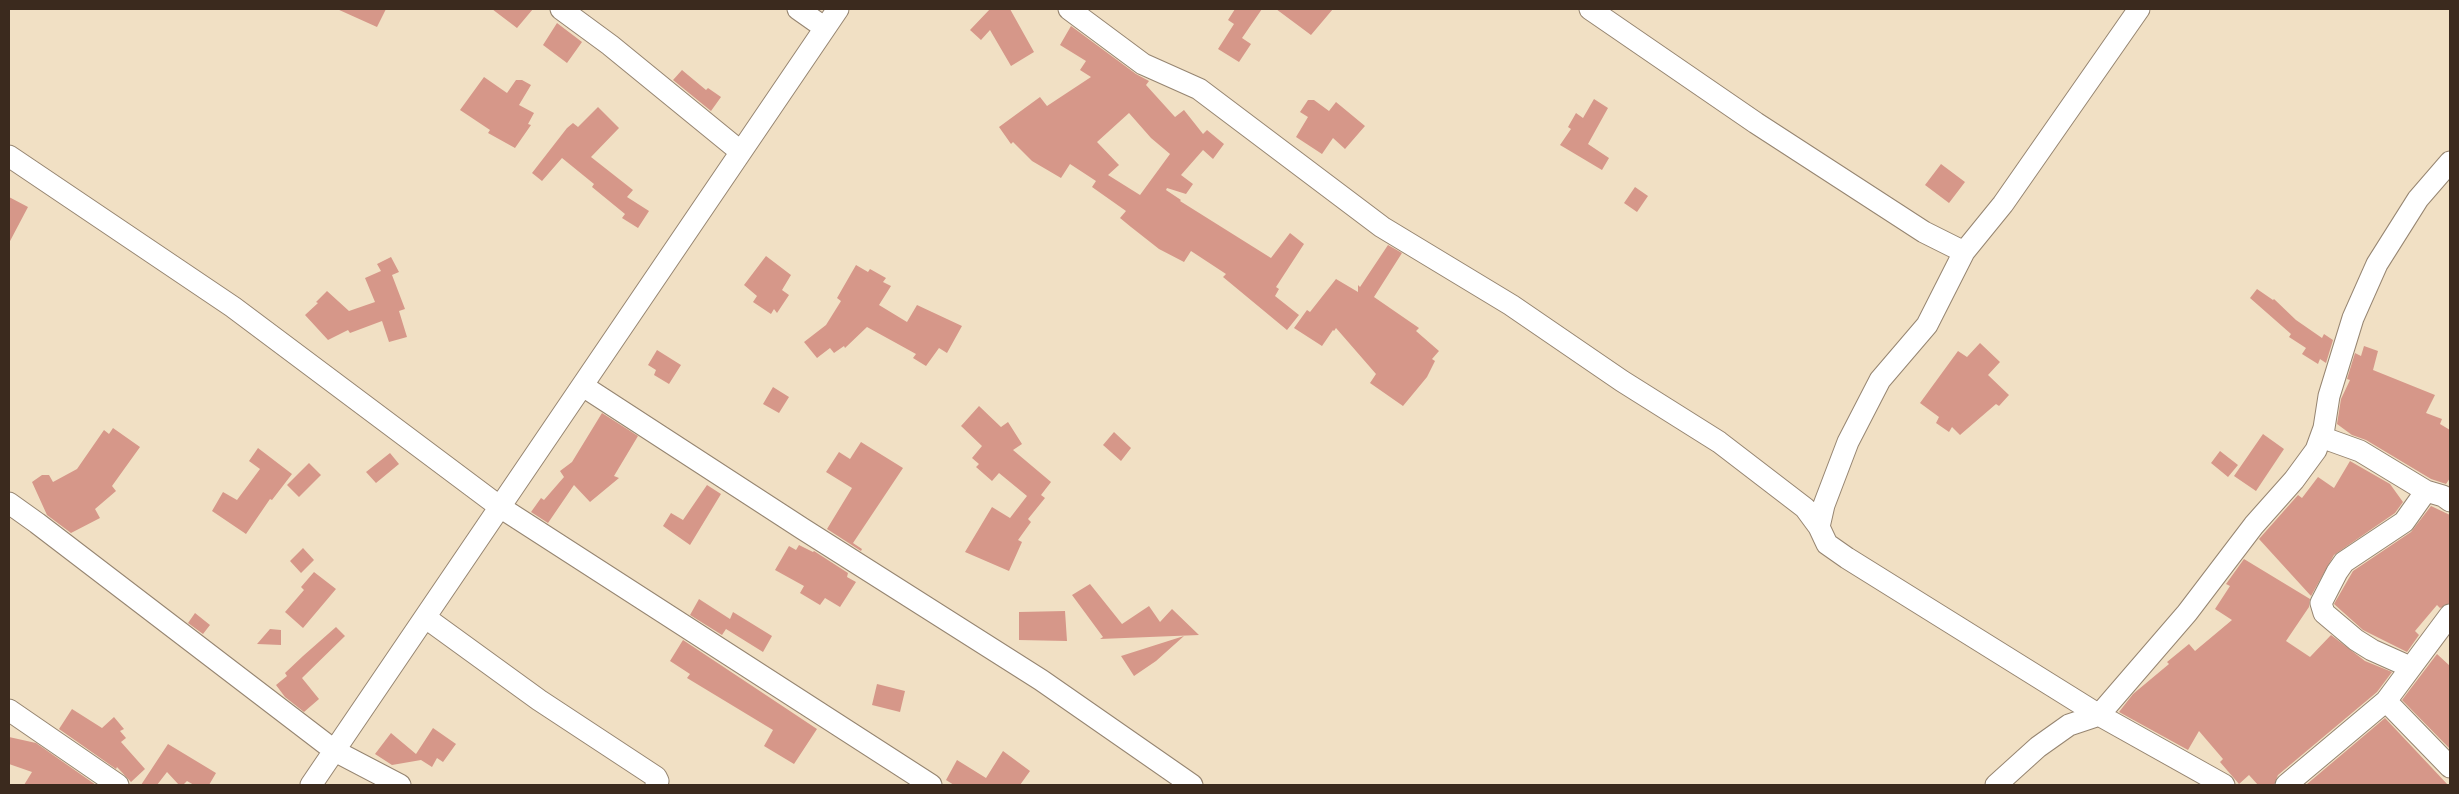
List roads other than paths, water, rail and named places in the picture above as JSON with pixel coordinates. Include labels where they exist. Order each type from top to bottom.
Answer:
[{"type":"street","points":[[561,9],[610,45],[742,152]]},
{"type":"street","points":[[798,9],[825,28]]},
{"type":"street","points":[[311,785],[838,9]]},
{"type":"street","points":[[1069,9],[1143,64],[1199,89],[1382,227],[1511,306],[1622,381],[1719,442],[1805,508],[1819,527],[1827,544],[1847,558],[2099,715],[2224,785]]},
{"type":"street","points":[[1590,9],[1756,123],[1924,232],[1964,252]]},
{"type":"street","points":[[1819,527],[1824,505],[1848,442],[1880,380],[1927,325],[1964,252],[2003,204],[2139,9]]},
{"type":"street","points":[[9,156],[233,307],[500,507],[931,785]]},
{"type":"street","points":[[1996,785],[2038,746],[2069,725],[2099,715],[2187,614],[2254,524],[2294,480],[2316,450],[2353,318],[2377,264],[2418,198],[2450,162]]},
{"type":"street","points":[[583,386],[803,529],[1032,674],[1192,785]]},
{"type":"street","points":[[2321,437],[2360,452],[2442,493],[2404,522],[2344,562],[2321,603],[2324,613],[2356,640],[2372,650],[2410,667]]},
{"type":"street","points":[[9,503],[335,751],[400,785]]},
{"type":"street","points":[[2286,785],[2386,701],[2450,615]]},
{"type":"street","points":[[426,618],[539,700],[656,777],[658,781],[656,785]]},
{"type":"street","points":[[2386,701],[2450,767]]},
{"type":"street","points":[[9,710],[118,785]]}]
